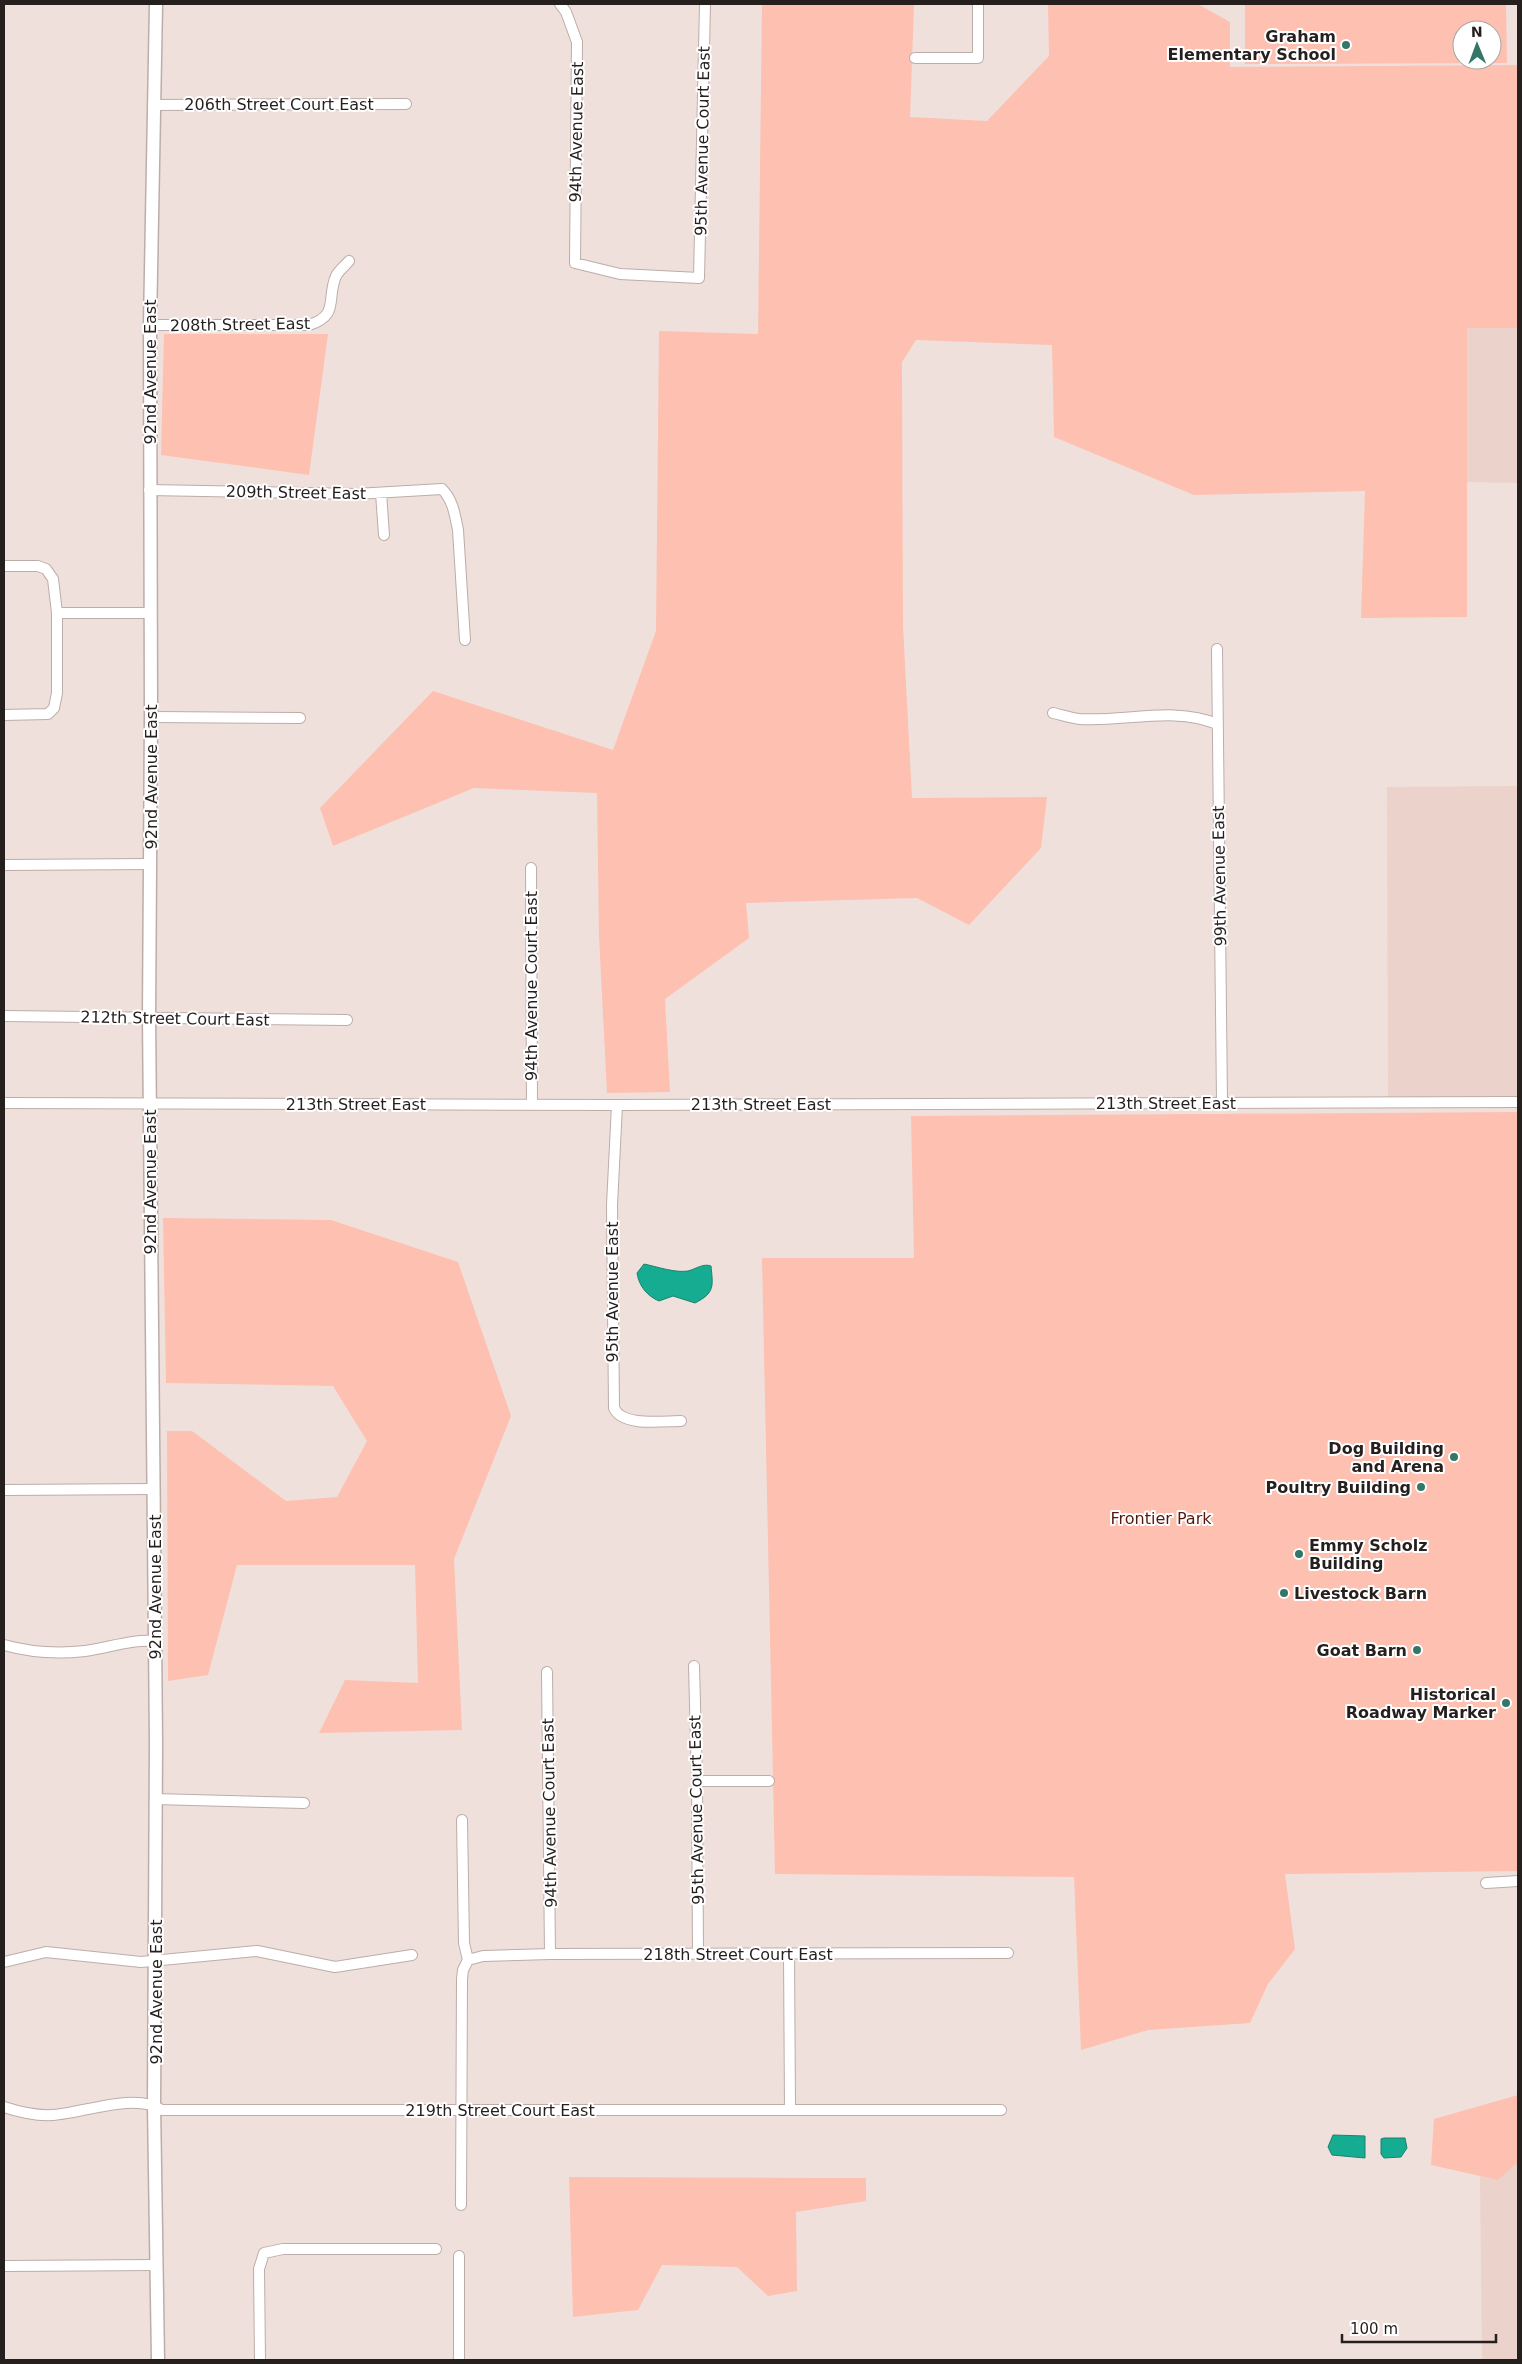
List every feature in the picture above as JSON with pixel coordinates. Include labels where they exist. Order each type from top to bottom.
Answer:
[{"type":"street","name":"92nd Avenue East","points":[[156,4],[150,325],[151,717],[149,1017],[157,1960],[154,2105],[158,2360]]},
{"type":"street","name":"94th Avenue East","points":[[560,4],[566,12],[577,42],[575,263],[620,274],[699,278]]},
{"type":"street","name":"95th Avenue Court East","points":[[699,278],[705,4]]},
{"type":"street","points":[[915,58],[978,58],[978,4]]},
{"type":"street","name":"206th Street Court East","points":[[153,105],[406,104]]},
{"type":"street","name":"208th Street East","points":[[150,325],[309,325],[320,322],[327,316],[331,306],[336,276],[349,261]]},
{"type":"street","name":"209th Street East","points":[[149,490],[382,492],[442,489],[455,512],[458,530],[465,640]]},
{"type":"street","points":[[382,492],[384,536]]},
{"type":"street","points":[[4,566],[38,566],[46,569],[54,579],[57,613],[56,703],[51,712],[34,715],[4,715]]},
{"type":"street","points":[[57,613],[151,613]]},
{"type":"street","name":"99th Avenue East","points":[[1217,649],[1222,1102]]},
{"type":"street","points":[[1053,713],[1078,719],[1183,716],[1203,718],[1218,724]]},
{"type":"street","points":[[151,717],[300,718]]},
{"type":"street","points":[[4,865],[150,864]]},
{"type":"street","name":"94th Avenue Court East","points":[[531,868],[532,1104]]},
{"type":"street","name":"212th Street Court East","points":[[4,1016],[346,1020]]},
{"type":"street","name":"213th Street East","points":[[4,1103],[617,1105],[1518,1102]]},
{"type":"street","name":"95th Avenue East","points":[[617,1105],[612,1205],[614,1408],[616,1413],[628,1420],[681,1421]]},
{"type":"street","points":[[4,1490],[154,1489]]},
{"type":"street","points":[[4,1645],[62,1652],[86,1651],[143,1640],[155,1641]]},
{"type":"street","name":"95th Avenue Court East","points":[[694,1666],[698,1954]]},
{"type":"street","name":"94th Avenue Court East","points":[[547,1672],[550,1954]]},
{"type":"street","points":[[697,1781],[768,1781]]},
{"type":"street","points":[[155,1799],[304,1803]]},
{"type":"street","points":[[461,2205],[462,1979],[463,1970],[468,1960],[464,1943],[462,1820]]},
{"type":"street","points":[[1486,1883],[1518,1881]]},
{"type":"street","points":[[4,1962],[46,1952],[141,1962],[185,1960],[257,1951],[335,1967],[412,1955]]},
{"type":"street","name":"218th Street Court East","points":[[468,1960],[483,1956],[550,1954],[1008,1953]]},
{"type":"street","points":[[789,1954],[790,2108]]},
{"type":"street","name":"219th Street Court East","points":[[4,2106],[21,2112],[51,2115],[77,2113],[120,2104],[154,2105],[162,2110],[790,2108],[1000,2110]]},
{"type":"street","points":[[260,2360],[259,2269],[264,2253],[283,2249],[436,2249]]},
{"type":"street","points":[[459,2256],[459,2360]]},
{"type":"street","points":[[4,2266],[157,2264]]},
{"type":"shaded area","points":[[1467,328],[1518,328],[1518,483],[1467,482]]},
{"type":"shaded area","points":[[1518,786],[1518,1097],[1388,1097],[1387,787]]},
{"type":"shaded area","points":[[644,1264],[683,1271],[702,1266],[711,1266],[711,1288],[706,1296],[695,1303],[673,1296],[659,1301],[647,1293],[640,1282],[637,1273]]},
{"type":"shaded area","points":[[1333,2135],[1365,2136],[1365,2158],[1332,2155],[1328,2147]]},
{"type":"shaded area","points":[[1405,2138],[1407,2148],[1401,2157],[1384,2158],[1381,2154],[1381,2139]]},
{"type":"shaded area","points":[[1518,2162],[1518,2360],[1482,2360],[1480,2176],[1498,2180]]},
{"type":"green space","points":[[762,4],[914,4],[910,117],[987,121],[1049,56],[1048,4],[1198,4],[1230,22],[1230,67],[1452,65],[1452,70],[1502,70],[1502,65],[1518,65],[1518,328],[1467,328],[1467,617],[1361,618],[1365,491],[1194,495],[1054,437],[1052,345],[916,340],[902,362],[903,626],[912,798],[1047,797],[1041,848],[969,925],[917,898],[746,903],[749,938],[665,999],[670,1092],[607,1093],[599,936],[597,793],[474,788],[333,846],[320,808],[433,691],[613,750],[656,631],[659,331],[758,334]]},
{"type":"green space","name":"Graham Elementary School","points":[[1245,4],[1506,4],[1507,63],[1502,63],[1502,20],[1452,20],[1452,63],[1245,64]]},
{"type":"green space","points":[[164,334],[328,334],[309,475],[161,455]]},
{"type":"green space","name":"Frontier Park","points":[[1518,1112],[1518,1871],[1285,1874],[1295,1949],[1268,1984],[1250,2023],[1148,2030],[1081,2050],[1074,1877],[775,1874],[762,1258],[914,1258],[911,1116]]},
{"type":"green space","points":[[163,1218],[331,1220],[458,1262],[511,1416],[454,1559],[462,1730],[319,1733],[345,1680],[418,1683],[415,1565],[237,1565],[208,1675],[168,1681],[167,1431],[192,1431],[286,1501],[337,1497],[367,1441],[333,1386],[166,1383]]},
{"type":"green space","points":[[1518,2095],[1518,2162],[1498,2180],[1431,2165],[1434,2119]]},
{"type":"green space","points":[[569,2177],[866,2178],[866,2201],[796,2212],[797,2291],[768,2296],[737,2267],[662,2265],[638,2310],[573,2317]]},
{"type":"place","name":"Graham Elementary School","points":[[1346,45]]},
{"type":"place","name":"Dog Building and Arena","points":[[1454,1457]]},
{"type":"place","name":"Poultry Building","points":[[1421,1487]]},
{"type":"place","name":"Emmy Scholz Building","points":[[1299,1554]]},
{"type":"place","name":"Livestock Barn","points":[[1284,1593]]},
{"type":"place","name":"Goat Barn","points":[[1417,1650]]},
{"type":"place","name":"Historical Roadway Marker","points":[[1506,1703]]}]
